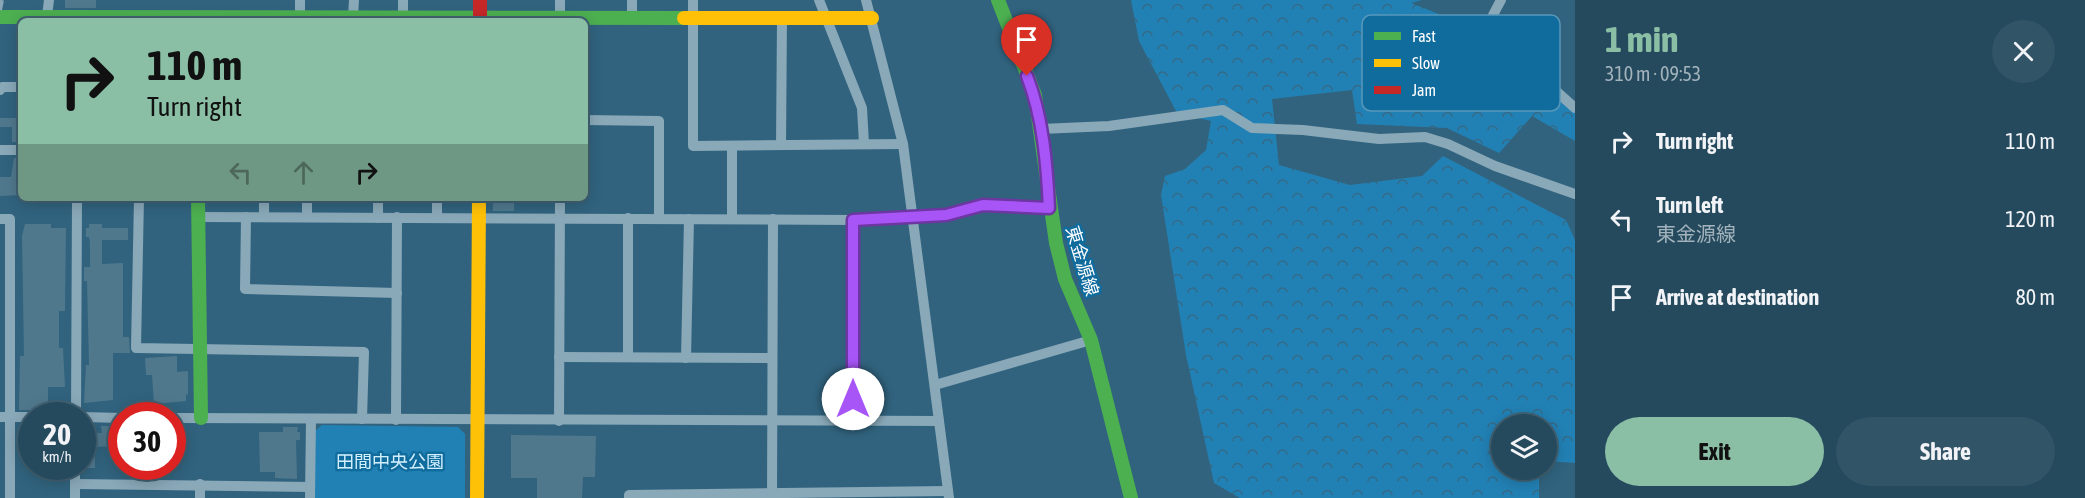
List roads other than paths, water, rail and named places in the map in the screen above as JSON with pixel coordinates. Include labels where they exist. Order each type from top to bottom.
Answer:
[{"type":"street","points":[[47,18],[49,0]]},
{"type":"street","points":[[199,0],[200,18]]},
{"type":"street","points":[[300,0],[300,16]]},
{"type":"street","points":[[353,17],[354,0]]},
{"type":"street","points":[[281,18],[300,16],[403,18],[403,0]]},
{"type":"street","points":[[480,0],[480,18]]},
{"type":"street","points":[[560,0],[560,18]]},
{"type":"street","points":[[632,0],[632,19]]},
{"type":"street","points":[[693,0],[693,146],[903,144]]},
{"type":"street","points":[[819,0],[862,108],[864,144]]},
{"type":"street","points":[[629,498],[629,495],[949,494],[903,144],[866,0]]},
{"type":"street","name":"東金源線","points":[[998,0],[1035,95],[1049,208],[1065,279],[1091,340],[1131,498]]},
{"type":"street","points":[[1493,15],[1501,0]]},
{"type":"street","points":[[0,16],[31,18]]},
{"type":"street","points":[[781,145],[782,18]]},
{"type":"street","points":[[588,20],[872,18]]},
{"type":"street","points":[[0,90],[2,87],[18,87]]},
{"type":"street","points":[[1560,95],[1575,108]]},
{"type":"street","points":[[1041,129],[1109,126],[1223,110],[1252,128],[1303,130],[1379,139],[1425,137],[1448,144],[1495,166],[1575,194]]},
{"type":"street","points":[[588,120],[659,121],[659,219]]},
{"type":"street","points":[[732,146],[732,219]]},
{"type":"street","points":[[0,150],[18,150]]},
{"type":"street","points":[[76,402],[77,201]]},
{"type":"street","points":[[139,201],[136,348],[364,352],[362,419]]},
{"type":"street","points":[[198,201],[201,418]]},
{"type":"street","points":[[264,201],[264,217]]},
{"type":"street","points":[[307,201],[307,217]]},
{"type":"street","points":[[378,201],[378,218]]},
{"type":"street","points":[[437,201],[437,218]]},
{"type":"street","points":[[477,498],[479,201]]},
{"type":"street","points":[[559,421],[560,201]]},
{"type":"street","points":[[198,217],[853,220],[946,215],[983,205],[1049,208]]},
{"type":"street","points":[[246,217],[245,289],[396,292]]},
{"type":"street","points":[[396,420],[397,217]]},
{"type":"street","points":[[0,219],[10,219],[5,417],[10,498]]},
{"type":"street","points":[[628,219],[628,357]]},
{"type":"street","points":[[686,358],[689,219]]},
{"type":"street","points":[[772,219],[772,496]]},
{"type":"street","points":[[853,220],[853,421]]},
{"type":"street","points":[[935,385],[1091,340]]},
{"type":"street","points":[[559,357],[772,358]]},
{"type":"street","points":[[186,418],[477,421],[939,421]]},
{"type":"street","points":[[75,484],[200,484],[310,493],[311,419]]},
{"type":"street","points":[[75,480],[75,498]]},
{"type":"street","points":[[200,484],[200,498]]},
{"type":"railway","points":[[0,10],[2,0]]},
{"type":"park label","name":"田間中央公園","points":[[390,462]]}]
